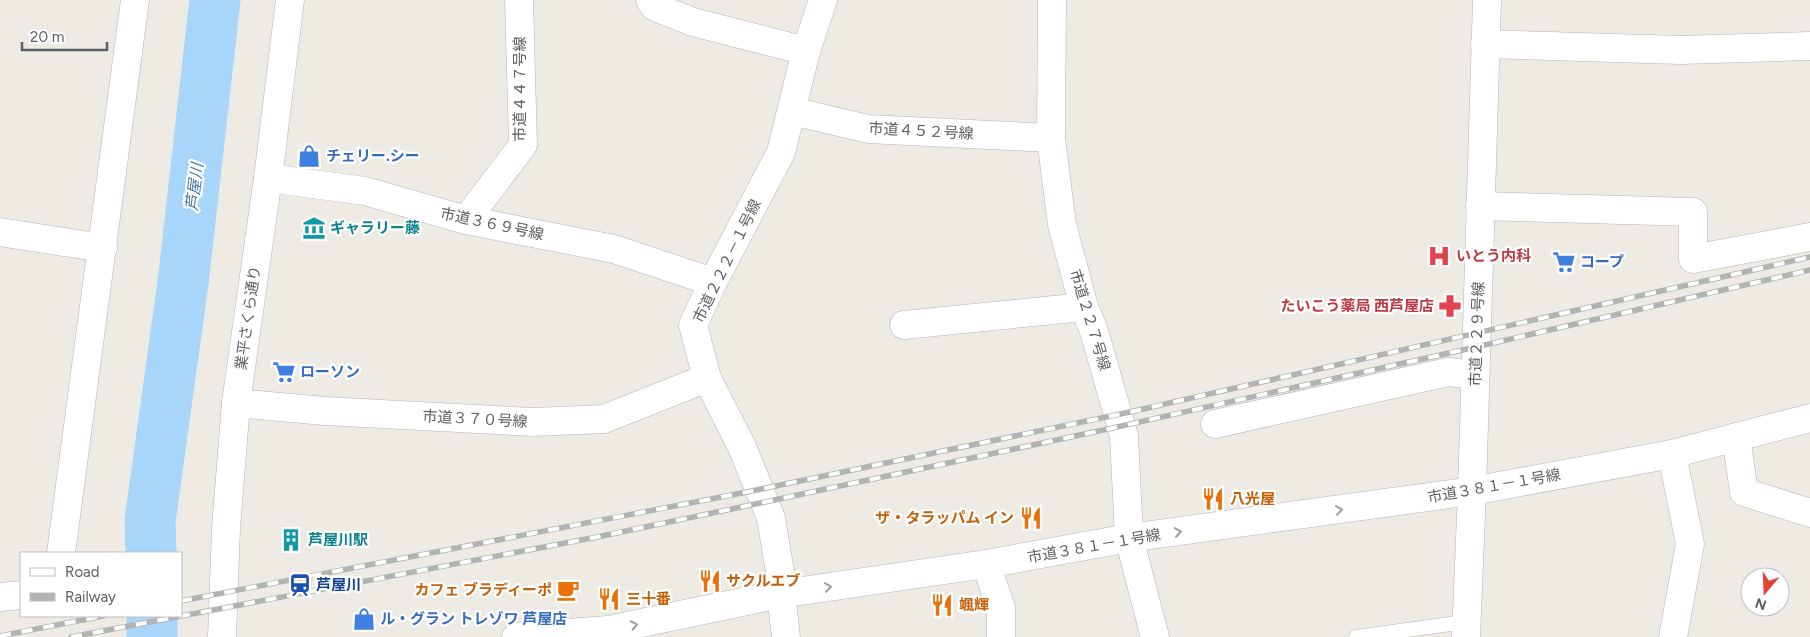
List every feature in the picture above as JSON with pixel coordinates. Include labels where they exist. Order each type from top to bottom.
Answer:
[{"type":"street","points":[[61,552],[135,0]]},
{"type":"street","name":"業平さくら通り","points":[[222,637],[226,528],[236,403],[268,178],[290,0]]},
{"type":"street","name":"市道４４７号線","points":[[466,220],[523,145],[519,0]]},
{"type":"street","points":[[650,0],[655,7],[693,22],[806,51]]},
{"type":"street","name":"市道２２２－１号線","points":[[786,637],[781,594],[782,584],[771,518],[742,447],[707,378],[693,325],[713,282],[782,152],[806,51],[822,0]]},
{"type":"street","name":"市道２２７号線","points":[[1052,0],[1051,138],[1062,225],[1084,308],[1094,331],[1124,436],[1129,538],[1155,637]]},
{"type":"street","name":"市道２２９号線","points":[[1465,629],[1472,491],[1487,0]]},
{"type":"street","points":[[1485,44],[1681,50],[1810,46]]},
{"type":"street","name":"市道４５２号線","points":[[792,111],[868,129],[1051,138]]},
{"type":"street","name":"市道３６９号線","points":[[268,178],[365,191],[466,220],[614,249],[713,282]]},
{"type":"street","points":[[1480,206],[1693,212],[1693,259],[1810,237]]},
{"type":"street","points":[[0,232],[103,248]]},
{"type":"street","points":[[904,325],[1084,308]]},
{"type":"street","points":[[1215,424],[1448,372],[1476,375]]},
{"type":"street","name":"市道３７０号線","points":[[236,403],[325,412],[515,421],[604,419],[707,378]]},
{"type":"street","name":"市道３８１－１号線","points":[[516,637],[608,630],[781,594],[986,564],[1129,538],[1472,491],[1672,454],[1810,418]]},
{"type":"street","points":[[1736,437],[1744,492],[1810,513]]},
{"type":"street","points":[[1672,454],[1690,544],[1673,637]]},
{"type":"street","points":[[986,564],[1001,608],[1001,637]]},
{"type":"street","points":[[0,597],[20,595]]},
{"type":"lane","points":[[1356,637],[1465,629]]},
{"type":"waterway","name":"芦屋川","points":[[151,552],[150,521],[183,283],[215,0]]},
{"type":"waterway","name":"芦屋川","points":[[152,617],[152,637]]},
{"type":"railway","points":[[182,601],[742,493],[1130,412],[1810,257]]},
{"type":"railway","points":[[182,616],[597,537],[746,506],[1108,429],[1810,270]]},
{"type":"railway","points":[[0,636],[98,617]]},
{"type":"railway","points":[[71,637],[176,617]]},
{"type":"place","name":"チェリー.シー","points":[[309,156]]},
{"type":"place","name":"ギャラリー藤","points":[[314,228]]},
{"type":"place","name":"いとう内科","points":[[1439,256]]},
{"type":"place","name":"コープ","points":[[1564,262]]},
{"type":"place","name":"たいこう薬局 西芦屋店","points":[[1450,306]]},
{"type":"place","name":"ローソン","points":[[284,372]]},
{"type":"place","name":"八光屋","points":[[1213,499]]},
{"type":"place","name":"ザ・タラッパム イン","points":[[1031,518]]},
{"type":"place","name":"芦屋川駅","points":[[291,540]]},
{"type":"place","name":"サクルエブ","points":[[710,581]]},
{"type":"place","name":"芦屋川","points":[[300,585]]},
{"type":"place","name":"カフェ ブラディーポ","points":[[568,590]]},
{"type":"place","name":"三十番","points":[[609,599]]},
{"type":"place","name":"颯輝","points":[[942,605]]},
{"type":"place","name":"ル・グラン トレゾワ 芦屋店","points":[[364,619]]}]
